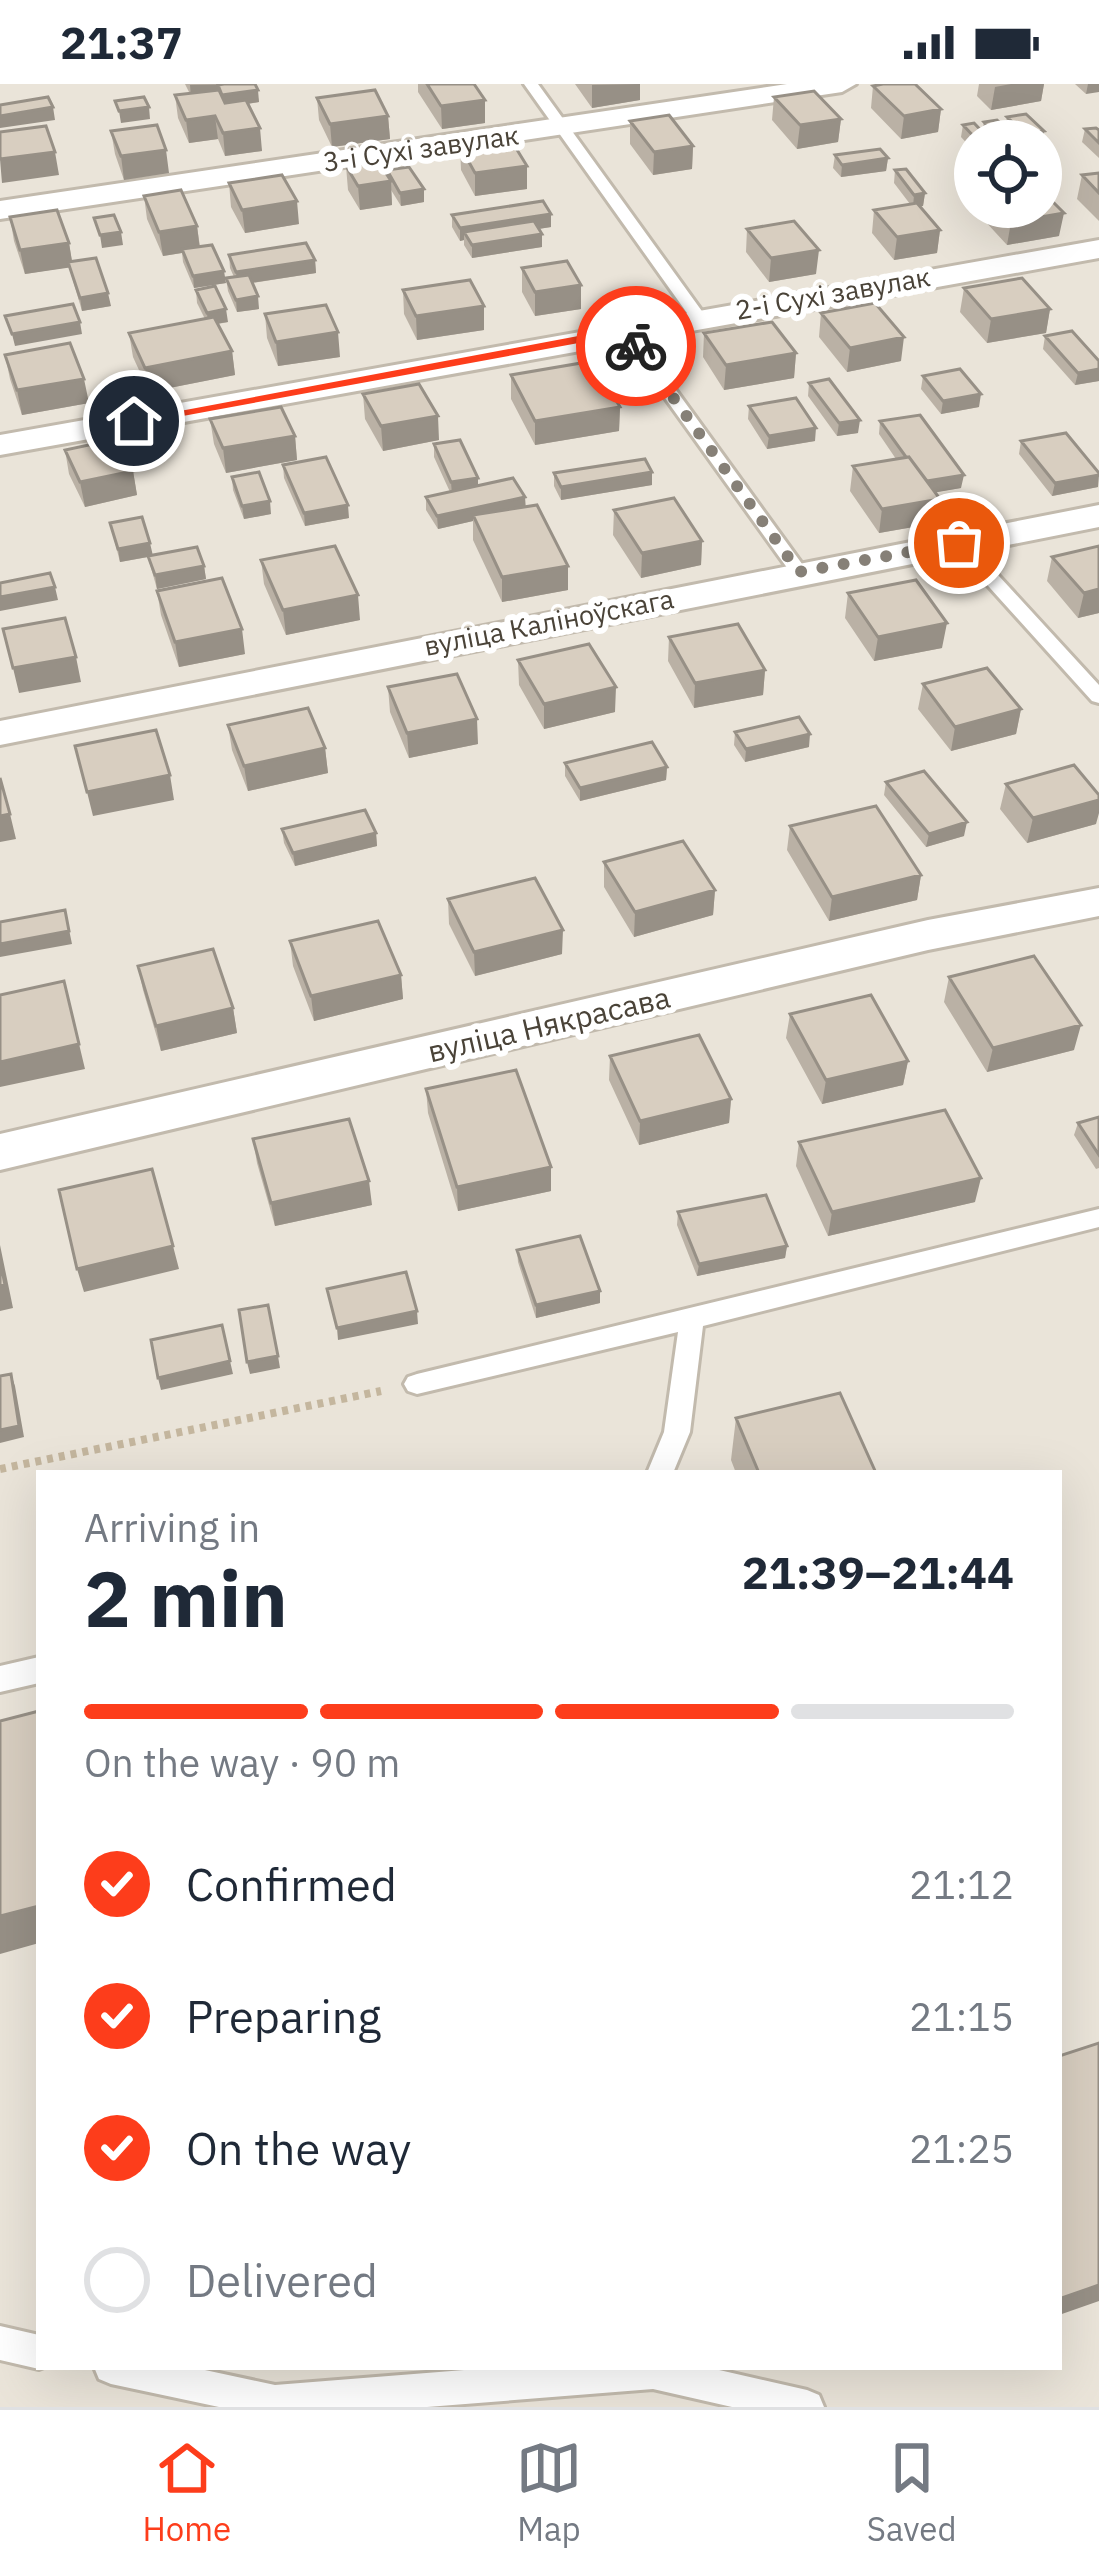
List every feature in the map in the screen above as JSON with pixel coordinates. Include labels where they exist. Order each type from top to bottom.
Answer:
[{"type":"street","name":"3-і Сухі завулак","points":[[0,210],[842,84]]},
{"type":"street","name":"2-і Сухі завулак","points":[[0,445],[698,316],[1099,249]]},
{"type":"street","name":"вуліца Каліноўскага","points":[[0,733],[1099,516]]},
{"type":"street","name":"вуліца Някрасава","points":[[0,1152],[928,935],[1099,902]]},
{"type":"lane","points":[[531,84],[698,316]]},
{"type":"lane","points":[[626,331],[799,572]]},
{"type":"lane","points":[[959,543],[1099,698]]},
{"type":"lane","points":[[417,1384],[1099,1218]]},
{"type":"lane","points":[[661,1470],[677,1432],[692,1319]]},
{"type":"lane","points":[[0,1679],[36,1671]]},
{"type":"lane","points":[[0,2343],[36,2351]]},
{"type":"lane","points":[[125,2370],[275,2402],[652,2372],[807,2407]]},
{"type":"path","points":[[0,1469],[417,1384]]},
{"type":"shaded area","points":[[0,84],[1099,84],[1099,2407],[0,2407]]},
{"type":"building","points":[[255,84],[258,90],[222,95],[218,85]]},
{"type":"building","points":[[427,84],[474,84],[485,100],[441,106]]},
{"type":"building","points":[[915,84],[941,109],[904,116],[873,86]]},
{"type":"building","points":[[219,90],[225,103],[246,100],[260,128],[223,133],[215,116],[186,120],[175,95]]},
{"type":"building","points":[[375,90],[388,116],[330,124],[317,98]]},
{"type":"building","points":[[814,91],[841,119],[800,125],[774,97]]},
{"type":"building","points":[[48,97],[53,107],[0,116],[0,105]]},
{"type":"building","points":[[144,97],[149,107],[119,111],[115,101]]},
{"type":"building","points":[[1026,114],[1032,120],[1010,120],[1007,117]]},
{"type":"building","points":[[669,115],[693,146],[654,152],[630,121]]},
{"type":"building","points":[[157,125],[166,150],[121,156],[111,131]]},
{"type":"building","points":[[46,126],[55,152],[0,159],[0,132]]},
{"type":"building","points":[[1085,129],[1099,130],[1099,143]]},
{"type":"building","points":[[511,140],[527,166],[475,173],[460,146]]},
{"type":"building","points":[[880,149],[888,158],[842,165],[835,155]]},
{"type":"building","points":[[378,161],[391,181],[358,186],[346,166]]},
{"type":"building","points":[[409,167],[424,189],[400,193],[387,170]]},
{"type":"building","points":[[906,169],[925,193],[914,195],[895,170]]},
{"type":"building","points":[[1099,173],[1099,193],[1082,175]]},
{"type":"building","points":[[282,175],[297,201],[242,210],[229,183]]},
{"type":"building","points":[[181,190],[197,226],[159,232],[144,196]]},
{"type":"building","points":[[543,201],[551,214],[460,228],[452,215]]},
{"type":"building","points":[[917,203],[940,230],[897,237],[874,210]]},
{"type":"building","points":[[57,210],[69,243],[20,250],[10,217]]},
{"type":"building","points":[[114,215],[121,232],[100,235],[94,218]]},
{"type":"building","points":[[534,221],[542,234],[472,245],[464,232]]},
{"type":"building","points":[[794,221],[819,250],[771,258],[747,229]]},
{"type":"building","points":[[306,243],[315,260],[236,272],[229,255]]},
{"type":"building","points":[[212,245],[224,271],[193,276],[182,249]]},
{"type":"building","points":[[96,258],[108,293],[80,298],[68,262]]},
{"type":"building","points":[[567,261],[581,285],[535,292],[522,268]]},
{"type":"building","points":[[249,275],[258,296],[236,300],[226,278]]},
{"type":"building","points":[[1022,278],[1050,309],[991,319],[964,288]]},
{"type":"building","points":[[470,280],[484,306],[416,316],[403,290]]},
{"type":"building","points":[[215,286],[226,309],[207,313],[196,290]]},
{"type":"building","points":[[875,303],[904,337],[850,348],[821,313]]},
{"type":"building","points":[[73,304],[80,322],[12,334],[5,316]]},
{"type":"building","points":[[326,305],[338,332],[276,342],[265,314]]},
{"type":"building","points":[[214,317],[232,351],[145,368],[129,333]]},
{"type":"building","points":[[772,322],[796,353],[726,365],[704,333]]},
{"type":"building","points":[[1072,331],[1099,361],[1099,369],[1078,373],[1045,336]]},
{"type":"building","points":[[70,343],[84,379],[17,390],[5,355]]},
{"type":"building","points":[[593,361],[620,407],[535,421],[511,375]]},
{"type":"building","points":[[960,369],[981,394],[943,401],[923,376]]},
{"type":"building","points":[[829,379],[860,420],[839,423],[809,383]]},
{"type":"building","points":[[419,384],[438,416],[381,426],[363,394]]},
{"type":"building","points":[[796,398],[816,428],[769,436],[749,406]]},
{"type":"building","points":[[281,407],[295,436],[223,448],[210,419]]},
{"type":"building","points":[[920,415],[964,475],[927,481],[880,421]]},
{"type":"building","points":[[1066,433],[1099,475],[1055,483],[1021,441]]},
{"type":"building","points":[[117,439],[133,471],[80,482],[65,450]]},
{"type":"building","points":[[460,440],[478,478],[451,482],[434,444]]},
{"type":"building","points":[[326,457],[348,505],[304,513],[283,465]]},
{"type":"building","points":[[909,457],[940,499],[882,509],[853,466]]},
{"type":"building","points":[[645,459],[652,472],[561,487],[554,473]]},
{"type":"building","points":[[259,472],[270,501],[242,506],[232,477]]},
{"type":"building","points":[[513,478],[525,497],[437,516],[426,497]]},
{"type":"building","points":[[674,498],[702,541],[642,553],[614,510]]},
{"type":"building","points":[[537,505],[568,566],[502,577],[473,515]]},
{"type":"building","points":[[142,517],[150,543],[118,549],[110,523]]},
{"type":"building","points":[[335,546],[358,595],[283,610],[261,560]]},
{"type":"building","points":[[1099,546],[1099,589],[1084,593],[1052,557]]},
{"type":"building","points":[[197,547],[204,566],[155,575],[148,556]]},
{"type":"building","points":[[50,573],[55,587],[0,597],[0,583]]},
{"type":"building","points":[[222,578],[242,629],[175,642],[157,591]]},
{"type":"building","points":[[916,580],[947,623],[878,637],[848,593]]},
{"type":"building","points":[[65,618],[76,657],[13,668],[3,629]]},
{"type":"building","points":[[738,624],[765,670],[695,683],[669,637]]},
{"type":"building","points":[[589,644],[616,687],[544,704],[518,660]]},
{"type":"building","points":[[987,668],[1021,709],[955,727],[923,684]]},
{"type":"building","points":[[457,674],[477,719],[407,733],[388,687]]},
{"type":"building","points":[[308,708],[325,748],[244,766],[228,725]]},
{"type":"building","points":[[799,717],[810,734],[746,749],[735,732]]},
{"type":"building","points":[[156,730],[170,775],[87,792],[75,746]]},
{"type":"building","points":[[652,742],[667,767],[580,788],[565,763]]},
{"type":"building","points":[[1074,765],[1099,800],[1033,818],[1006,784]]},
{"type":"building","points":[[924,771],[967,822],[929,834],[886,782]]},
{"type":"building","points":[[0,778],[10,814],[0,816]]},
{"type":"building","points":[[876,806],[921,875],[832,897],[790,826]]},
{"type":"building","points":[[365,810],[376,833],[293,853],[282,829]]},
{"type":"building","points":[[683,841],[715,890],[635,912],[604,862]]},
{"type":"building","points":[[535,878],[563,930],[474,952],[448,899]]},
{"type":"building","points":[[65,910],[69,931],[0,944],[0,922]]},
{"type":"building","points":[[378,921],[401,975],[311,996],[290,941]]},
{"type":"building","points":[[213,949],[233,1008],[156,1026],[138,966]]},
{"type":"building","points":[[1034,956],[1081,1025],[993,1048],[949,977]]},
{"type":"building","points":[[64,981],[79,1044],[0,1062],[0,995]]},
{"type":"building","points":[[871,995],[908,1061],[826,1080],[790,1014]]},
{"type":"building","points":[[699,1035],[731,1099],[640,1121],[610,1056]]},
{"type":"building","points":[[516,1070],[551,1167],[457,1187],[426,1089]]},
{"type":"building","points":[[945,1110],[981,1178],[832,1212],[799,1142]]},
{"type":"building","points":[[1099,1117],[1099,1155],[1078,1123]]},
{"type":"building","points":[[349,1119],[369,1181],[271,1203],[253,1139]]},
{"type":"building","points":[[152,1169],[173,1246],[77,1269],[59,1190]]},
{"type":"building","points":[[766,1195],[787,1246],[699,1264],[678,1212]]},
{"type":"building","points":[[580,1236],[600,1291],[536,1305],[517,1250]]},
{"type":"building","points":[[406,1272],[417,1311],[337,1328],[327,1289]]},
{"type":"building","points":[[268,1305],[278,1356],[247,1362],[239,1310]]},
{"type":"building","points":[[222,1325],[230,1361],[158,1378],[151,1340]]},
{"type":"building","points":[[11,1374],[19,1426],[0,1430],[0,1376]]},
{"type":"building","points":[[840,1393],[875,1470],[758,1470],[736,1418]]},
{"type":"building","points":[[36,1712],[36,1907],[0,1916],[0,1721]]},
{"type":"building","points":[[1099,2043],[1099,2285],[1062,2298],[1062,2055]]},
{"type":"way so far","points":[[636,346],[799,572],[959,543]]},
{"type":"route","points":[[134,421],[626,331],[636,346]]}]
